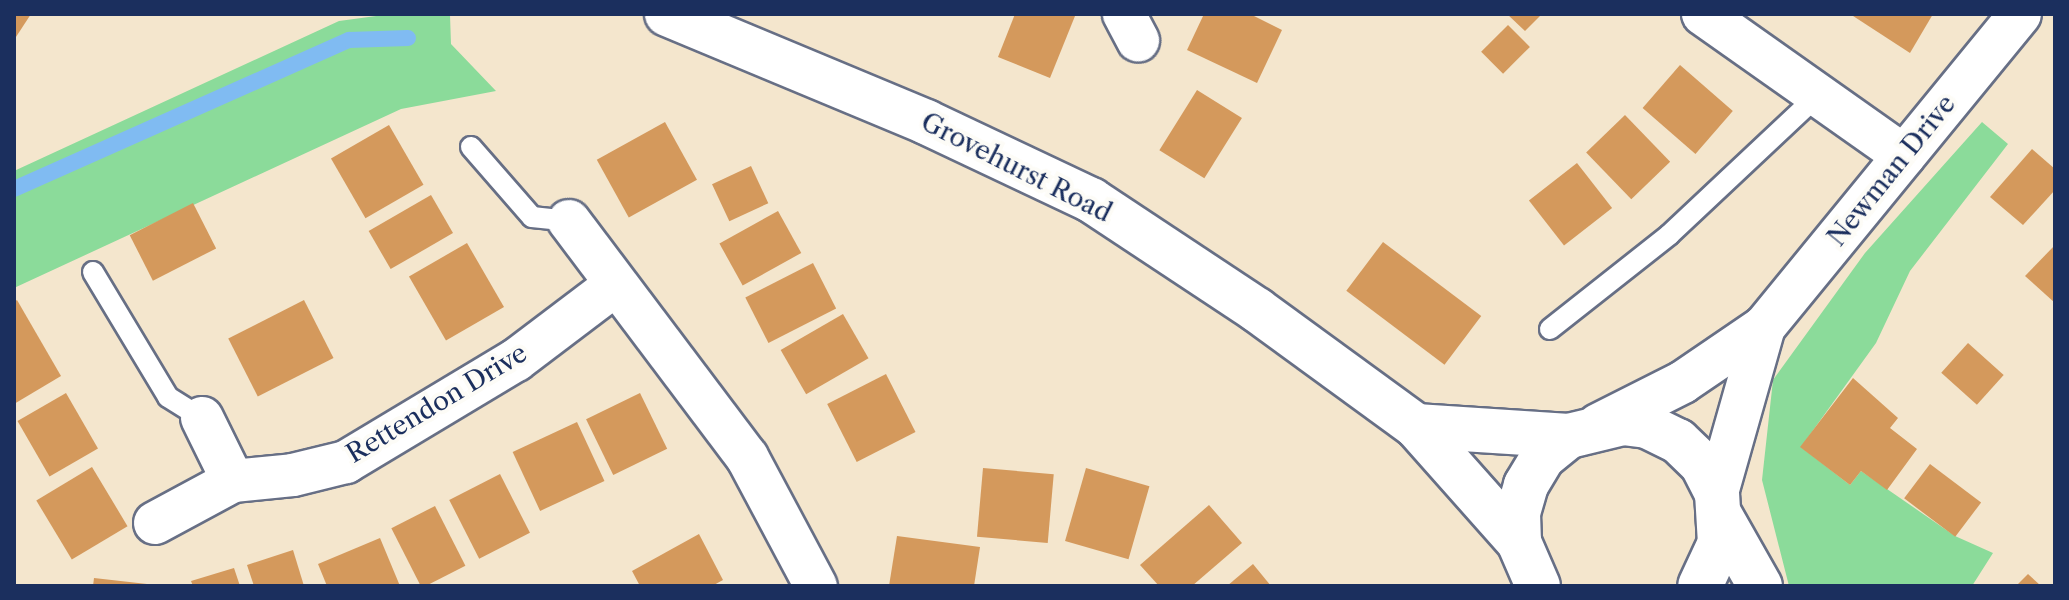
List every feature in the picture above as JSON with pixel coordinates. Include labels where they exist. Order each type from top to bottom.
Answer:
[{"type":"street","name":"Grovehurst Road","points":[[667,14],[926,122],[1091,200],[1257,310],[1416,426],[1522,568]]},
{"type":"street","points":[[1703,14],[1904,156]]},
{"type":"street","name":"Newman Drive","points":[[1584,431],[1683,382],[1764,327],[2020,14]]},
{"type":"street","points":[[569,221],[747,457],[816,586]]},
{"type":"street","name":"Rettendon Drive","points":[[155,523],[233,481],[293,475],[346,462],[516,360],[615,285]]},
{"type":"street","name":"Newman Drive","points":[[1719,505],[1764,327]]},
{"type":"street","points":[[202,418],[233,481]]},
{"type":"street","points":[[1416,426],[1584,431],[1647,426],[1678,441],[1702,464],[1760,586]]},
{"type":"street","points":[[1522,568],[1518,513],[1526,485],[1543,457],[1584,431]]},
{"type":"street","points":[[1700,586],[1720,543],[1719,505]]},
{"type":"lane","points":[[1550,329],[1669,235],[1819,94]]},
{"type":"lane","points":[[471,147],[532,217],[569,221]]},
{"type":"lane","points":[[93,272],[168,397],[202,418]]},
{"type":"green space","points":[[391,14],[450,15],[451,44],[496,91],[401,109],[14,288],[14,171],[339,21]]},
{"type":"green space","points":[[1982,122],[2008,144],[1910,271],[1876,343],[1801,447],[1850,485],[1861,471],[1955,536],[1993,553],[1972,586],[1789,586],[1762,480],[1773,380],[1865,253]]},
{"type":"building","points":[[14,14],[31,14],[14,40]]},
{"type":"building","points":[[1015,14],[1075,16],[1050,78],[998,57]]},
{"type":"building","points":[[1204,14],[1250,14],[1282,30],[1257,83],[1187,50]]},
{"type":"building","points":[[1507,14],[1542,14],[1525,31]]},
{"type":"building","points":[[1850,14],[1933,14],[1910,53]]},
{"type":"building","points":[[1508,25],[1530,47],[1503,74],[1481,52]]},
{"type":"building","points":[[1680,65],[1733,111],[1695,154],[1643,108]]},
{"type":"building","points":[[1197,90],[1242,118],[1204,178],[1159,150]]},
{"type":"building","points":[[1625,115],[1670,162],[1631,199],[1586,153]]},
{"type":"building","points":[[665,122],[697,180],[629,218],[597,160]]},
{"type":"building","points":[[389,125],[424,185],[365,218],[331,159]]},
{"type":"building","points":[[2032,149],[2055,169],[2055,190],[2023,225],[1990,197]]},
{"type":"building","points":[[1577,163],[1612,208],[1564,245],[1529,201]]},
{"type":"building","points":[[751,166],[768,203],[729,221],[712,184]]},
{"type":"building","points":[[431,195],[453,233],[391,269],[369,231]]},
{"type":"building","points":[[193,203],[216,248],[153,281],[130,235]]},
{"type":"building","points":[[778,211],[801,253],[743,285],[719,243]]},
{"type":"building","points":[[1383,242],[1481,316],[1445,365],[1346,291]]},
{"type":"building","points":[[467,243],[504,307],[446,341],[409,276]]},
{"type":"building","points":[[2055,245],[2055,303],[2025,276]]},
{"type":"building","points":[[813,263],[836,308],[768,343],[745,298]]},
{"type":"building","points":[[17,300],[61,376],[14,404],[14,302]]},
{"type":"building","points":[[304,300],[334,358],[258,397],[228,339]]},
{"type":"building","points":[[843,314],[868,358],[806,394],[781,350]]},
{"type":"building","points":[[1968,343],[2004,375],[1977,405],[1941,373]]},
{"type":"building","points":[[886,374],[916,432],[857,462],[827,404]]},
{"type":"building","points":[[1853,378],[1898,418],[1890,428],[1917,449],[1887,490],[1861,471],[1850,485],[1800,447]]},
{"type":"building","points":[[66,393],[98,448],[50,476],[18,421]]},
{"type":"building","points":[[640,393],[667,449],[613,475],[586,419]]},
{"type":"building","points":[[577,422],[604,481],[540,511],[513,452]]},
{"type":"building","points":[[1930,464],[1981,503],[1955,537],[1904,498]]},
{"type":"building","points":[[92,467],[128,526],[72,560],[36,500]]},
{"type":"building","points":[[983,468],[1054,474],[1048,543],[977,537]]},
{"type":"building","points":[[1086,468],[1149,486],[1128,559],[1065,541]]},
{"type":"building","points":[[500,474],[530,533],[479,559],[449,500]]},
{"type":"building","points":[[1209,505],[1242,543],[1192,586],[1159,586],[1140,565]]},
{"type":"building","points":[[435,506],[465,566],[421,586],[391,528]]},
{"type":"building","points":[[699,534],[723,580],[712,586],[640,586],[632,571]]},
{"type":"building","points":[[897,536],[980,547],[974,586],[889,586]]},
{"type":"building","points":[[380,538],[400,586],[327,586],[318,564]]},
{"type":"building","points":[[293,550],[304,586],[254,586],[247,565]]},
{"type":"building","points":[[1253,564],[1271,586],[1227,586]]},
{"type":"building","points":[[234,568],[240,586],[193,586],[191,581]]},
{"type":"building","points":[[2028,574],[2041,586],[2016,586]]},
{"type":"building","points":[[94,578],[147,584],[147,586],[93,586]]},
{"type":"waterway","points":[[14,189],[349,40],[408,38]]}]
